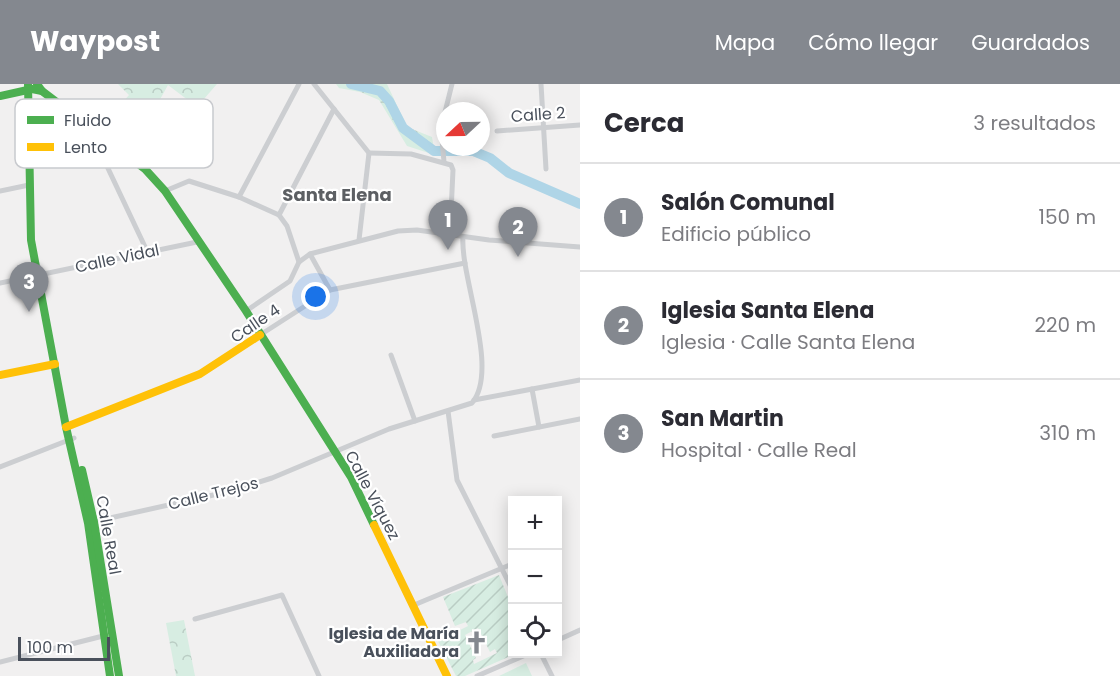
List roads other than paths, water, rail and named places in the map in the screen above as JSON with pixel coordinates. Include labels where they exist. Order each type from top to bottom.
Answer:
[{"type":"main road","points":[[0,96],[28,87],[40,87]]},
{"type":"main road","name":"Calle Víquez","points":[[40,87],[55,99]]},
{"type":"main road","name":"Calle Real","points":[[29,168],[29,219],[38,275],[62,400],[91,522],[119,676]]},
{"type":"main road","name":"Calle Víquez","points":[[144,168],[165,191],[197,242],[246,311],[336,453],[359,492],[447,676]]},
{"type":"main road","name":"Calle 4","points":[[69,426],[200,374],[260,335]]},
{"type":"main road","points":[[0,375],[55,364]]},
{"type":"main road","name":"Calle Real","points":[[91,522],[103,636],[111,675]]},
{"type":"main road","points":[[106,597],[104,611],[106,629],[103,636],[107,638],[116,657]]},
{"type":"street","points":[[239,197],[299,84]]},
{"type":"street","points":[[314,84],[369,153],[359,240]]},
{"type":"street","points":[[443,159],[441,128],[452,84]]},
{"type":"street","points":[[541,84],[546,169]]},
{"type":"street","points":[[279,215],[334,109]]},
{"type":"street","name":"Calle 2","points":[[497,130],[580,125]]},
{"type":"street","points":[[369,153],[411,154],[443,159],[451,165],[453,170],[450,234]]},
{"type":"street","points":[[108,168],[147,251]]},
{"type":"street","points":[[165,191],[189,181],[239,197],[279,215],[287,226],[299,262]]},
{"type":"street","points":[[0,191],[29,185]]},
{"type":"street","points":[[246,311],[290,281],[299,262],[310,254],[398,231],[417,230],[463,237],[580,247]]},
{"type":"street","points":[[463,237],[465,263],[475,305],[481,368],[481,382],[474,400]]},
{"type":"street","name":"Calle Vidal","points":[[0,283],[197,242]]},
{"type":"street","points":[[310,254],[330,290]]},
{"type":"street","name":"Calle 4","points":[[260,335],[330,290],[465,263]]},
{"type":"street","points":[[391,355],[415,421]]},
{"type":"street","name":"Calle Trejos","points":[[91,522],[227,492],[336,453],[365,438],[448,411],[474,400],[580,380]]},
{"type":"street","points":[[532,389],[539,427]]},
{"type":"street","points":[[448,411],[457,480],[508,578]]},
{"type":"street","points":[[494,436],[580,419]]},
{"type":"street","points":[[0,467],[72,439]]},
{"type":"street","points":[[414,605],[508,566]]},
{"type":"street","points":[[195,619],[282,595],[319,676]]},
{"type":"street","points":[[562,638],[580,630]]},
{"type":"street","points":[[0,662],[103,636]]},
{"type":"street","points":[[477,676],[519,658]]},
{"type":"street","points":[[543,658],[552,676]]},
{"type":"waterway","points":[[351,84],[380,91],[389,101],[403,128],[434,151],[473,151],[490,158],[509,173],[580,204]]},
{"type":"place","name":"Salón Comunal","points":[[448,250]]},
{"type":"place","name":"Iglesia Santa Elena","points":[[518,257]]},
{"type":"place","name":"San Martin","points":[[29,312]]},
{"type":"place","name":"Iglesia de María Auxiliadora","points":[[477,642]]},
{"type":"district","name":"Santa Elena","points":[[337,195]]}]
